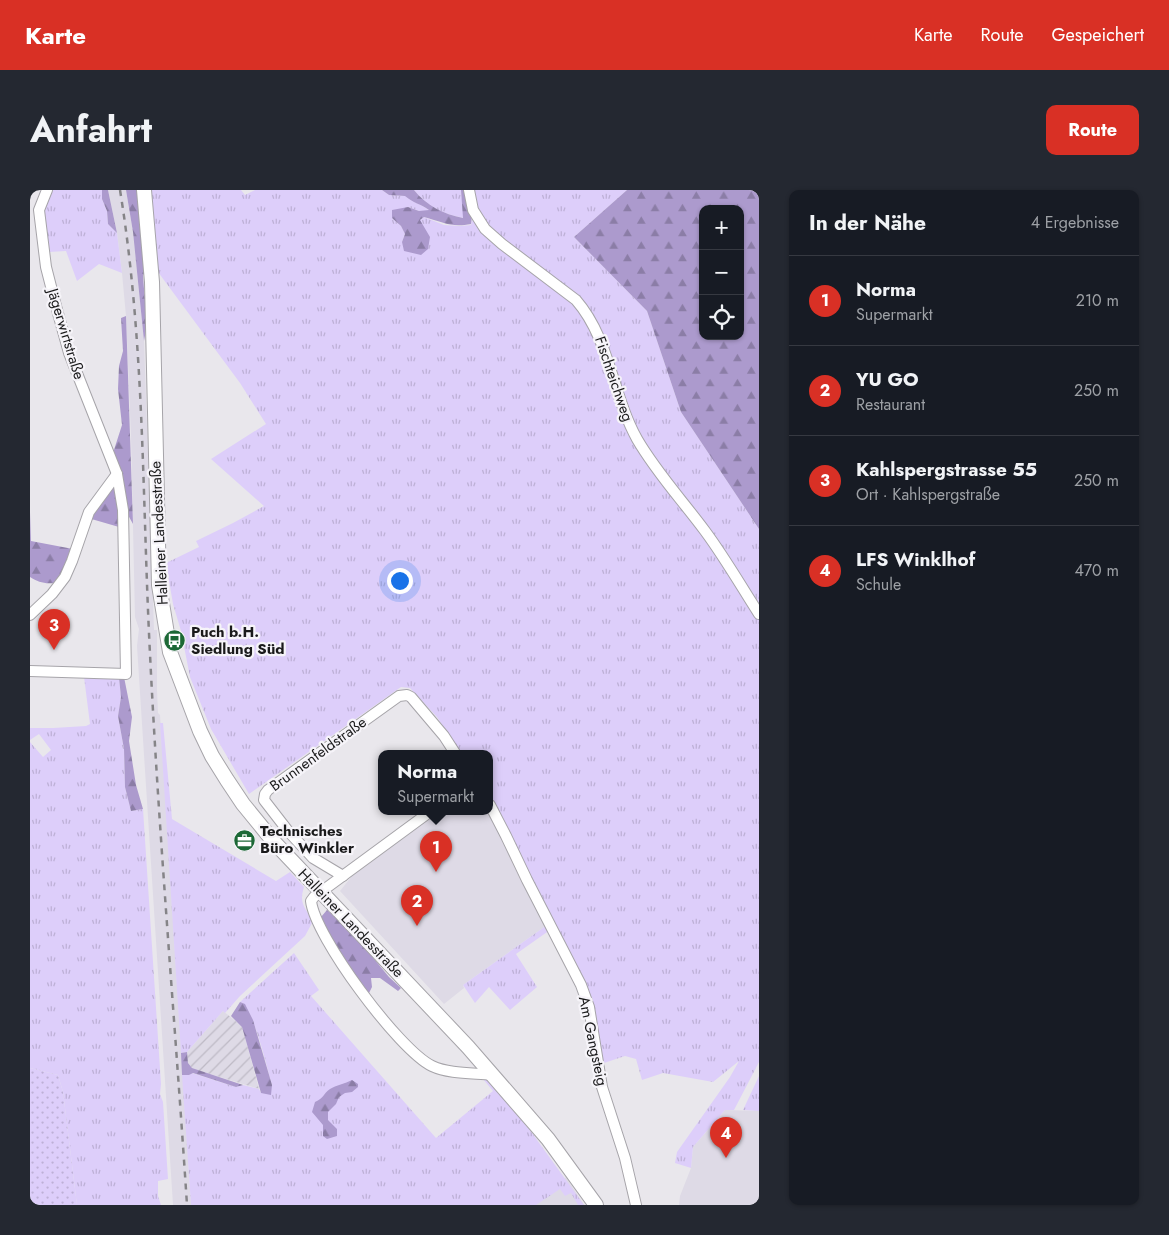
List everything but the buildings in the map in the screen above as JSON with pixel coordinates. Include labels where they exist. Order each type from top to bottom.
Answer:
[{"type":"main road","name":"Halleiner Landesstraße","points":[[144,190],[152,282],[158,571],[161,602],[170,652],[200,731],[226,780],[274,842],[468,1047],[548,1139],[596,1205]]},
{"type":"street","name":"Jägerwirtstraße","points":[[30,671],[126,674],[123,510],[117,474],[69,352],[46,267],[35,210],[47,190]]},
{"type":"street","name":"Fischteichweg","points":[[469,190],[473,210],[485,228],[502,244],[576,300],[594,323],[603,345],[626,418],[638,441],[731,567],[759,614]]},
{"type":"street","points":[[30,615],[52,594],[65,577],[89,512],[117,474]]},
{"type":"street","name":"Brunnenfeldstraße","points":[[343,876],[317,862],[298,844],[264,800],[268,790],[399,696],[407,695],[411,697],[444,736],[453,750]]},
{"type":"street","name":"Am Gangsteig","points":[[493,811],[526,880],[581,985],[594,1034],[602,1087],[625,1158],[636,1205]]},
{"type":"street","points":[[426,815],[311,901],[320,925],[347,971],[394,1034],[423,1061],[433,1067],[451,1071],[492,1075]]},
{"type":"shaded area","points":[[108,190],[126,190],[133,232],[144,341],[154,630],[157,630],[158,713],[160,715],[191,1205],[173,1205],[137,646],[139,629],[135,617],[126,316],[117,233]]},
{"type":"shaded area","points":[[436,815],[491,815],[547,925],[463,985],[464,988],[444,1004],[340,891],[352,876]]},
{"type":"shaded area","points":[[223,1011],[242,1026],[259,1089],[200,1071],[192,1068],[188,1063],[187,1052]]},
{"type":"shaded area","points":[[725,1110],[759,1111],[759,1205],[679,1205],[680,1196],[691,1168],[693,1147]]},
{"type":"shaded area","points":[[566,1177],[584,1205],[531,1205]]},
{"type":"green space","points":[[50,190],[102,190],[102,199],[107,211],[108,224],[117,233],[122,273],[99,264],[77,281],[66,251],[49,252],[44,215]]},
{"type":"green space","points":[[102,190],[108,190],[117,233],[108,224],[107,211],[102,199]]},
{"type":"green space","points":[[126,190],[139,190],[147,271],[143,275],[146,317],[144,341],[133,232]]},
{"type":"green space","points":[[150,190],[241,190],[245,195],[255,190],[382,190],[389,195],[406,196],[430,211],[419,211],[408,207],[392,218],[401,226],[405,234],[402,242],[424,217],[444,225],[460,226],[471,225],[472,220],[497,243],[573,300],[595,329],[624,420],[725,562],[759,617],[759,1062],[734,1110],[725,1110],[693,1147],[691,1168],[675,1163],[677,1152],[730,1077],[739,1061],[713,1082],[663,1073],[642,1080],[636,1059],[625,1056],[601,1064],[592,1006],[493,804],[493,750],[458,750],[437,717],[410,688],[401,687],[249,794],[211,729],[190,677],[181,631],[173,604],[166,563],[199,547],[196,541],[264,506],[211,459],[266,424],[240,383],[158,272]]},
{"type":"green space","points":[[382,190],[414,190],[424,201],[436,208],[463,218],[461,190],[466,190],[472,220],[471,224],[452,225],[424,217],[420,220],[430,237],[428,249],[421,255],[404,251],[402,242],[405,234],[401,226],[392,218],[392,210],[408,207],[419,211],[429,210],[405,196],[389,195]]},
{"type":"green space","points":[[414,190],[461,190],[464,218],[436,209]]},
{"type":"green space","points":[[471,190],[627,190],[574,237],[647,311],[681,412],[759,529],[759,608],[633,427],[593,317],[501,240],[476,210]]},
{"type":"green space","points":[[627,190],[759,190],[759,529],[681,412],[647,311],[574,237]]},
{"type":"green space","points":[[126,316],[133,524],[128,515],[126,496],[118,495],[119,527],[88,518],[112,474],[113,453],[122,425],[118,389],[119,366],[123,351],[121,318]]},
{"type":"green space","points":[[30,512],[31,541],[73,549],[65,570],[54,583],[41,582],[30,577]]},
{"type":"green space","points":[[84,677],[119,678],[121,697],[118,716],[124,749],[125,787],[131,811],[143,809],[161,1084],[160,1094],[163,1102],[168,1179],[158,1181],[158,1196],[161,1205],[77,1205],[63,1092],[58,1075],[30,1068],[30,742],[43,757],[51,750],[39,734],[30,740],[30,728],[86,726],[90,724]]},
{"type":"green space","points":[[124,677],[132,717],[129,741],[136,785],[143,809],[131,811],[125,787],[124,749],[118,716],[121,697],[119,678]]},
{"type":"green space","points":[[160,723],[163,723],[172,819],[276,881],[290,872],[304,887],[302,893],[303,903],[312,923],[305,936],[240,996],[225,1013],[223,1011],[187,1052],[181,1053]]},
{"type":"green space","points":[[327,910],[347,926],[389,977],[401,988],[398,991],[380,978],[371,978],[372,987],[369,993],[366,992],[334,943],[321,917]]},
{"type":"green space","points":[[547,925],[550,930],[516,954],[537,987],[510,1010],[489,987],[475,1003],[463,985]]},
{"type":"green space","points":[[294,953],[319,990],[311,996],[436,1138],[493,1091],[483,1079],[489,1081],[532,1133],[584,1205],[578,1205],[571,1193],[565,1196],[560,1189],[536,1205],[191,1205],[182,1075],[192,1073],[236,1087],[243,1085],[259,1089],[261,1093],[272,1085],[255,1027],[250,1015],[240,1002]]},
{"type":"green space","points":[[240,1002],[245,1004],[253,1020],[272,1085],[271,1095],[261,1093],[242,1027],[231,1016]]},
{"type":"green space","points":[[187,1052],[188,1063],[192,1068],[243,1085],[236,1087],[193,1073],[182,1075],[181,1053]]},
{"type":"green space","points":[[30,1068],[58,1075],[63,1092],[77,1205],[30,1205]]},
{"type":"green space","points":[[759,1076],[759,1111],[743,1110]]},
{"type":"green space","points":[[352,1080],[358,1084],[358,1087],[352,1092],[345,1093],[339,1097],[336,1104],[328,1112],[328,1120],[337,1129],[337,1136],[327,1139],[323,1136],[323,1125],[312,1112],[315,1102],[335,1086]]},
{"type":"railway","points":[[120,190],[128,248],[138,364],[147,596],[162,861],[187,1205]]},
{"type":"place","name":"Puch b.H. Siedlung Süd","points":[[175,641]]},
{"type":"place","name":"Kahlspergstrasse 55","points":[[54,650]]},
{"type":"place","name":"Technisches Büro Winkler","points":[[244,840]]},
{"type":"place","name":"Norma","points":[[436,872]]},
{"type":"place","name":"YU GO","points":[[417,926]]},
{"type":"place","name":"LFS Winklhof","points":[[726,1158]]}]
